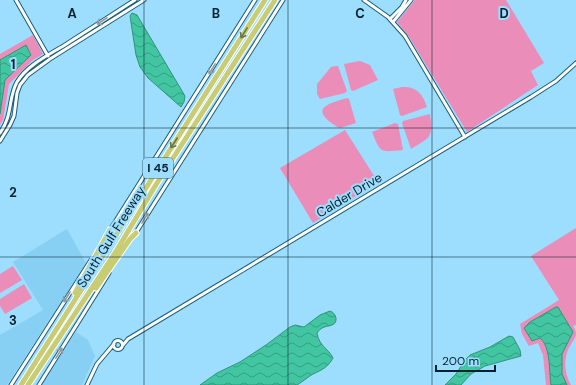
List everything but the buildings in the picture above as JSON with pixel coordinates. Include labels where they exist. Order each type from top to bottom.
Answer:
[{"type":"highway","name":"South Gulf Freeway","points":[[21,385],[265,0]]},
{"type":"highway","name":"South Gulf Freeway","points":[[28,385],[276,0]]},
{"type":"highway","points":[[52,336],[54,327],[72,300],[110,230]]},
{"type":"highway","points":[[44,362],[56,348],[130,238],[136,233]]},
{"type":"street","points":[[16,0],[49,57]]},
{"type":"street","points":[[0,140],[10,125],[20,85],[28,75],[49,57],[135,0]]},
{"type":"street","points":[[0,134],[9,114],[16,83],[25,72],[144,0]]},
{"type":"street","points":[[11,385],[255,0]]},
{"type":"street","points":[[39,385],[282,0]]},
{"type":"street","points":[[364,0],[391,20],[405,36],[465,137]]},
{"type":"street","points":[[391,20],[406,0]]},
{"type":"street","points":[[391,20],[411,0]]},
{"type":"street","name":"Calder Drive","points":[[120,341],[128,339],[465,137],[556,81],[576,63]]},
{"type":"street","name":"Calder Drive","points":[[123,345],[128,339]]},
{"type":"street","points":[[87,385],[94,368],[114,344],[117,341],[120,341],[123,345],[121,349],[108,352]]},
{"type":"street","points":[[114,344],[117,349]]},
{"type":"shaded area","points":[[415,0],[506,0],[544,63],[531,71],[538,85],[467,132],[409,37],[397,22]]},
{"type":"shaded area","points":[[33,35],[43,54],[33,60],[9,84],[3,120],[0,125],[0,54]]},
{"type":"shaded area","points":[[360,61],[370,65],[378,80],[353,91],[351,90],[344,64]]},
{"type":"shaded area","points":[[338,66],[347,91],[345,93],[320,99],[317,94],[317,84],[331,67]]},
{"type":"shaded area","points":[[402,87],[415,89],[423,98],[427,107],[402,116],[400,115],[393,89]]},
{"type":"shaded area","points":[[347,98],[349,99],[356,123],[340,128],[327,119],[322,112],[326,106],[331,103]]},
{"type":"shaded area","points":[[430,114],[431,132],[429,136],[423,142],[411,149],[402,123],[403,121]]},
{"type":"shaded area","points":[[395,123],[398,124],[403,150],[382,150],[377,144],[372,132]]},
{"type":"shaded area","points":[[345,130],[378,182],[313,223],[280,168]]},
{"type":"shaded area","points":[[576,228],[576,325],[573,326],[576,335],[565,360],[567,376],[571,385],[546,385],[543,355],[538,343],[529,346],[522,334],[520,324],[559,300],[531,256]]},
{"type":"shaded area","points":[[67,229],[86,263],[7,385],[0,385],[0,335],[43,310],[13,262]]},
{"type":"shaded area","points":[[13,266],[22,280],[0,293],[0,274]]},
{"type":"shaded area","points":[[24,284],[32,298],[5,314],[0,306],[0,299]]},
{"type":"shaded area","points":[[76,332],[88,340],[95,356],[82,385],[41,385]]},
{"type":"water","points":[[132,13],[137,15],[185,96],[181,107],[148,78],[140,67],[136,55],[130,16]]},
{"type":"water","points":[[26,45],[31,55],[5,80],[0,114],[0,60]]},
{"type":"water","points":[[558,307],[573,332],[562,354],[562,374],[567,385],[551,385],[548,353],[544,342],[540,338],[532,341],[524,328],[530,322]]},
{"type":"water","points":[[330,311],[334,313],[336,317],[335,323],[322,328],[317,333],[320,341],[333,358],[324,368],[297,385],[200,385],[217,373],[240,362],[290,327],[295,325],[304,327],[320,315]]},
{"type":"water","points":[[509,336],[513,337],[520,350],[521,356],[485,366],[471,374],[461,385],[445,385],[456,374],[470,355],[490,347]]}]
